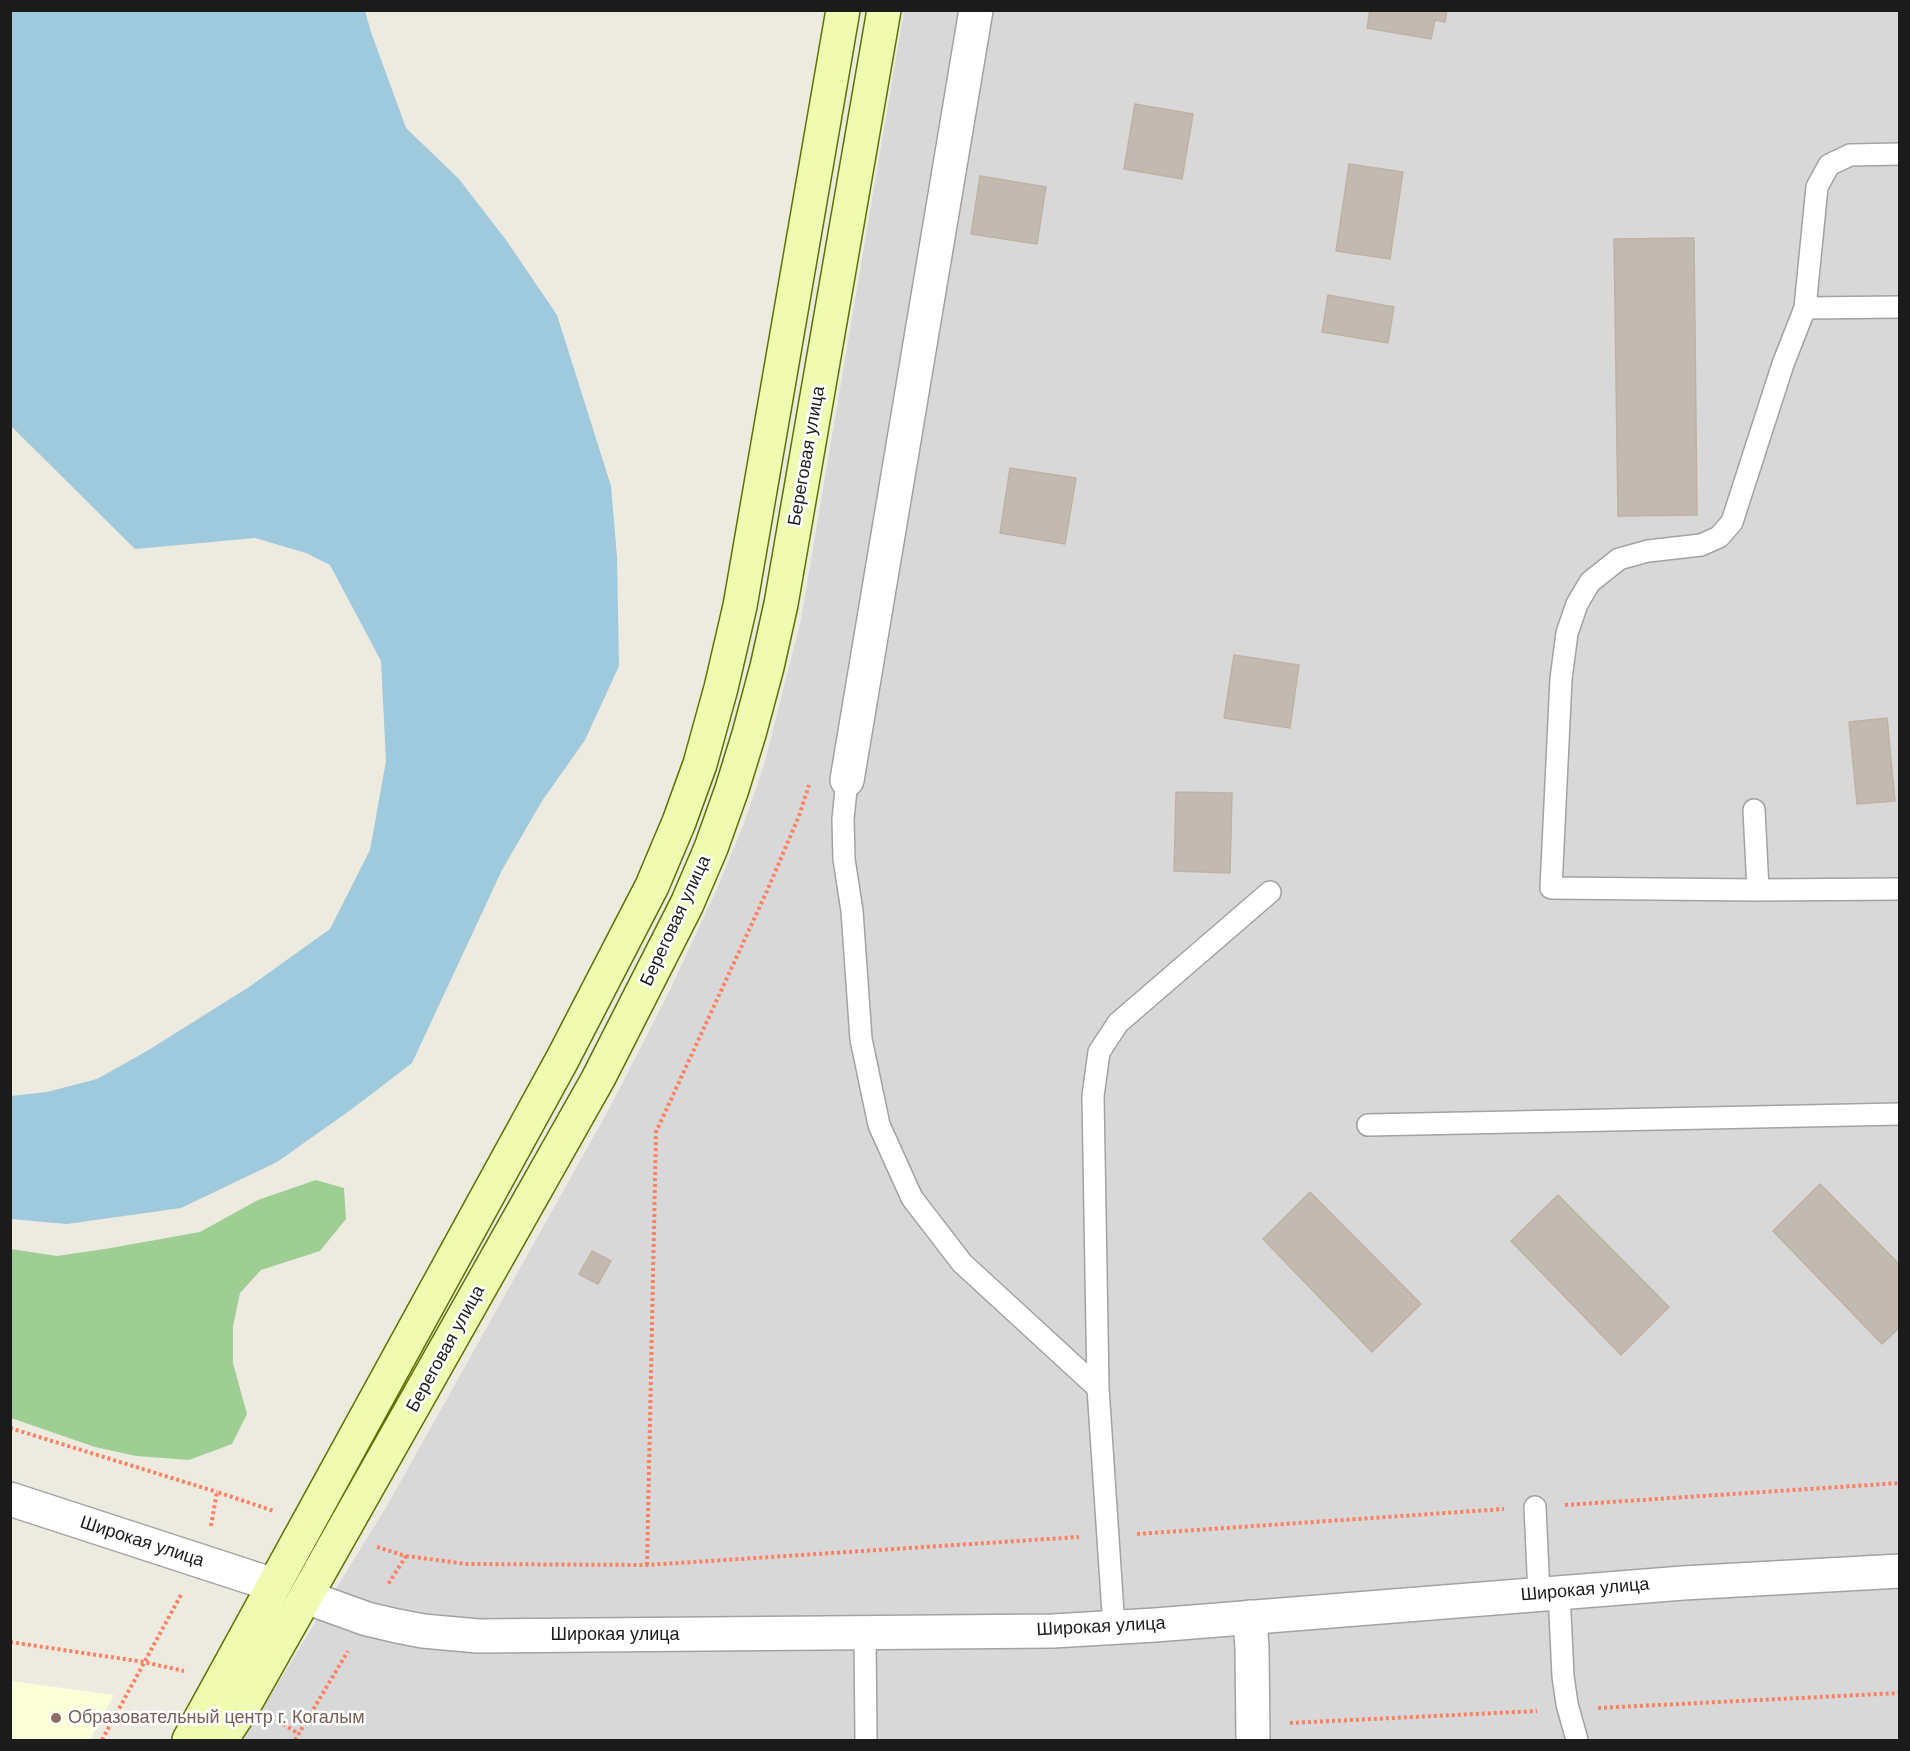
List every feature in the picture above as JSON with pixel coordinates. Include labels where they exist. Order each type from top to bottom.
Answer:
[{"type":"main road","name":"Береговая улица","points":[[189,1740],[562,1060],[652,886],[682,813],[700,764],[740,606],[843,10]]},
{"type":"main road","name":"Береговая улица","points":[[221,1740],[246,1702],[306,1597],[598,1079],[687,904],[732,789],[767,667],[781,604],[884,10]]},
{"type":"main road","points":[[274,1585],[306,1597]]},
{"type":"street","points":[[848,780],[976,10]]},
{"type":"street","name":"Широкая улица","points":[[10,1499],[274,1585]]},
{"type":"street","name":"Широкая улица","points":[[306,1597],[367,1618],[423,1631],[478,1636],[1053,1631],[1683,1583],[1899,1571]]},
{"type":"street","points":[[1250,1617],[1253,1740]]},
{"type":"lane","points":[[1899,154],[1850,155],[1829,165],[1818,187],[1805,308],[1783,364],[1732,522],[1719,537],[1701,545],[1648,551],[1619,559],[1590,582],[1577,604],[1567,633],[1561,679],[1551,888],[1899,889]]},
{"type":"lane","points":[[1805,308],[1899,306]]},
{"type":"lane","points":[[848,780],[843,819],[844,859],[852,910],[861,1039],[879,1125],[912,1198],[962,1263],[1098,1389]]},
{"type":"lane","points":[[1754,810],[1758,890]]},
{"type":"lane","points":[[1114,1628],[1098,1389],[1093,1095],[1099,1052],[1118,1023],[1270,892]]},
{"type":"lane","points":[[1368,1125],[1899,1114]]},
{"type":"lane","points":[[1535,1507],[1567,1704],[1577,1740]]},
{"type":"lane","points":[[865,1634],[866,1740]]},
{"type":"path","points":[[647,1565],[656,1132],[786,848],[811,777]]},
{"type":"path","points":[[10,1428],[218,1492]]},
{"type":"path","points":[[406,1556],[467,1564],[647,1565],[1899,1483]]},
{"type":"path","points":[[10,1642],[144,1662],[102,1740]]},
{"type":"shaded area","points":[[904,11],[1899,11],[1899,1740],[243,1740],[388,1504],[608,1111],[666,998],[716,891],[743,826],[764,765],[801,619]]},
{"type":"shaded area","name":"Образовательный центр г. Когалым","points":[[11,1681],[114,1695],[90,1740],[11,1740]]},
{"type":"green space","points":[[316,1180],[344,1188],[346,1219],[320,1251],[261,1270],[240,1293],[233,1326],[233,1363],[247,1414],[232,1444],[189,1460],[136,1456],[95,1447],[11,1418],[11,1249],[57,1256],[200,1232],[258,1200]]},
{"type":"water","points":[[11,10],[365,11],[406,128],[459,179],[506,240],[557,315],[611,486],[617,557],[619,666],[585,740],[542,801],[502,870],[412,1063],[277,1162],[181,1208],[67,1224],[11,1219],[11,1096],[47,1092],[97,1079],[147,1051],[249,987],[330,929],[370,850],[386,761],[381,661],[330,565],[306,553],[255,538],[135,549],[11,426]]},
{"type":"building","points":[[1370,10],[1447,10],[1445,22],[1435,20],[1431,39],[1367,28]]},
{"type":"building","points":[[1135,104],[1193,114],[1182,179],[1124,169]]},
{"type":"building","points":[[1349,164],[1403,172],[1390,259],[1336,251]]},
{"type":"building","points":[[980,176],[1046,187],[1037,244],[971,234]]},
{"type":"building","points":[[1694,238],[1697,515],[1618,516],[1614,239]]},
{"type":"building","points":[[1328,295],[1394,307],[1388,343],[1322,332]]},
{"type":"building","points":[[1010,468],[1076,478],[1065,544],[1000,533]]},
{"type":"building","points":[[1234,655],[1299,665],[1290,728],[1224,718]]},
{"type":"building","points":[[1887,718],[1895,801],[1857,804],[1849,722]]},
{"type":"building","points":[[1176,792],[1232,793],[1230,873],[1174,871]]},
{"type":"building","points":[[1820,1184],[1900,1265],[1900,1327],[1882,1344],[1773,1231]]},
{"type":"building","points":[[1310,1192],[1421,1304],[1372,1352],[1263,1239]]},
{"type":"building","points":[[1558,1195],[1669,1307],[1621,1355],[1511,1241]]},
{"type":"building","points":[[592,1251],[611,1261],[598,1284],[579,1274]]},
{"type":"place","name":"Образовательный центр г. Когалым","points":[[56,1718]]}]
